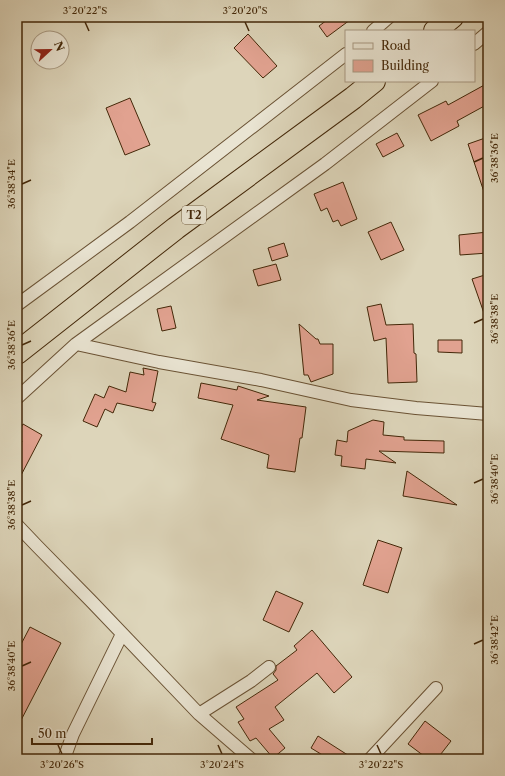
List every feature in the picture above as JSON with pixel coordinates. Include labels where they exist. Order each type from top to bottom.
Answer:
[{"type":"highway","points":[[436,30],[452,17]]},
{"type":"highway","name":"T2","points":[[17,353],[176,228],[373,82]]},
{"type":"street","points":[[374,30],[389,17]]},
{"type":"street","points":[[475,43],[488,32]]},
{"type":"street","points":[[17,305],[130,222],[345,55]]},
{"type":"street","points":[[17,398],[76,344],[325,164],[431,82]]},
{"type":"street","points":[[76,344],[159,362],[261,380],[351,400],[416,408],[488,414]]},
{"type":"street","points":[[17,524],[199,714],[251,759]]},
{"type":"street","points":[[64,759],[73,734],[122,634]]},
{"type":"street","points":[[199,714],[228,696],[269,667]]},
{"type":"street","points":[[370,759],[436,688]]},
{"type":"building","points":[[331,17],[354,17],[327,37],[319,26]]},
{"type":"building","points":[[248,34],[277,66],[263,78],[234,48]]},
{"type":"building","points":[[488,83],[488,104],[457,121],[459,126],[431,141],[418,115],[446,101],[448,105]]},
{"type":"building","points":[[130,98],[150,145],[125,155],[106,108]]},
{"type":"building","points":[[397,133],[404,146],[383,157],[376,144]]},
{"type":"building","points":[[488,137],[488,197],[486,198],[468,144]]},
{"type":"building","points":[[343,182],[357,219],[341,226],[338,220],[333,222],[327,208],[321,211],[314,194]]},
{"type":"building","points":[[391,222],[404,250],[381,260],[368,232]]},
{"type":"building","points":[[488,232],[488,253],[460,255],[459,235]]},
{"type":"building","points":[[284,243],[288,256],[272,261],[268,248]]},
{"type":"building","points":[[276,264],[281,280],[258,286],[253,270]]},
{"type":"building","points":[[488,274],[488,318],[486,319],[472,279]]},
{"type":"building","points":[[381,304],[386,325],[413,324],[417,382],[388,383],[386,338],[374,341],[367,307]]},
{"type":"building","points":[[171,306],[176,328],[162,331],[157,309]]},
{"type":"building","points":[[299,324],[316,339],[318,339],[320,344],[333,344],[333,374],[311,382],[308,375],[304,375]]},
{"type":"building","points":[[438,340],[462,340],[462,353],[438,352]]},
{"type":"building","points":[[143,368],[158,371],[152,402],[156,403],[153,411],[117,403],[113,413],[105,409],[97,427],[83,421],[95,394],[104,398],[109,386],[126,392],[130,372],[144,375]]},
{"type":"building","points":[[201,383],[237,390],[238,386],[269,396],[257,400],[306,407],[302,438],[300,438],[295,472],[267,468],[269,455],[221,439],[233,405],[198,398]]},
{"type":"building","points":[[373,420],[384,422],[383,435],[404,437],[404,440],[444,441],[444,453],[379,451],[396,463],[366,459],[365,469],[341,466],[342,456],[335,455],[337,440],[347,442],[348,431]]},
{"type":"building","points":[[23,424],[42,435],[17,483],[17,450],[22,441],[17,438],[17,435]]},
{"type":"building","points":[[407,471],[457,505],[403,496]]},
{"type":"building","points":[[378,540],[402,548],[388,593],[363,585]]},
{"type":"building","points":[[276,591],[303,603],[289,632],[263,620]]},
{"type":"building","points":[[30,627],[61,643],[17,728],[17,652]]},
{"type":"building","points":[[312,630],[352,677],[334,693],[317,673],[275,707],[284,720],[269,729],[285,748],[273,758],[256,738],[250,741],[238,722],[244,719],[236,707],[278,680],[273,674],[276,670],[276,666],[297,650],[294,646]]},
{"type":"building","points":[[425,721],[451,741],[437,759],[428,759],[408,744]]},
{"type":"building","points":[[318,736],[354,759],[329,759],[311,748]]}]
